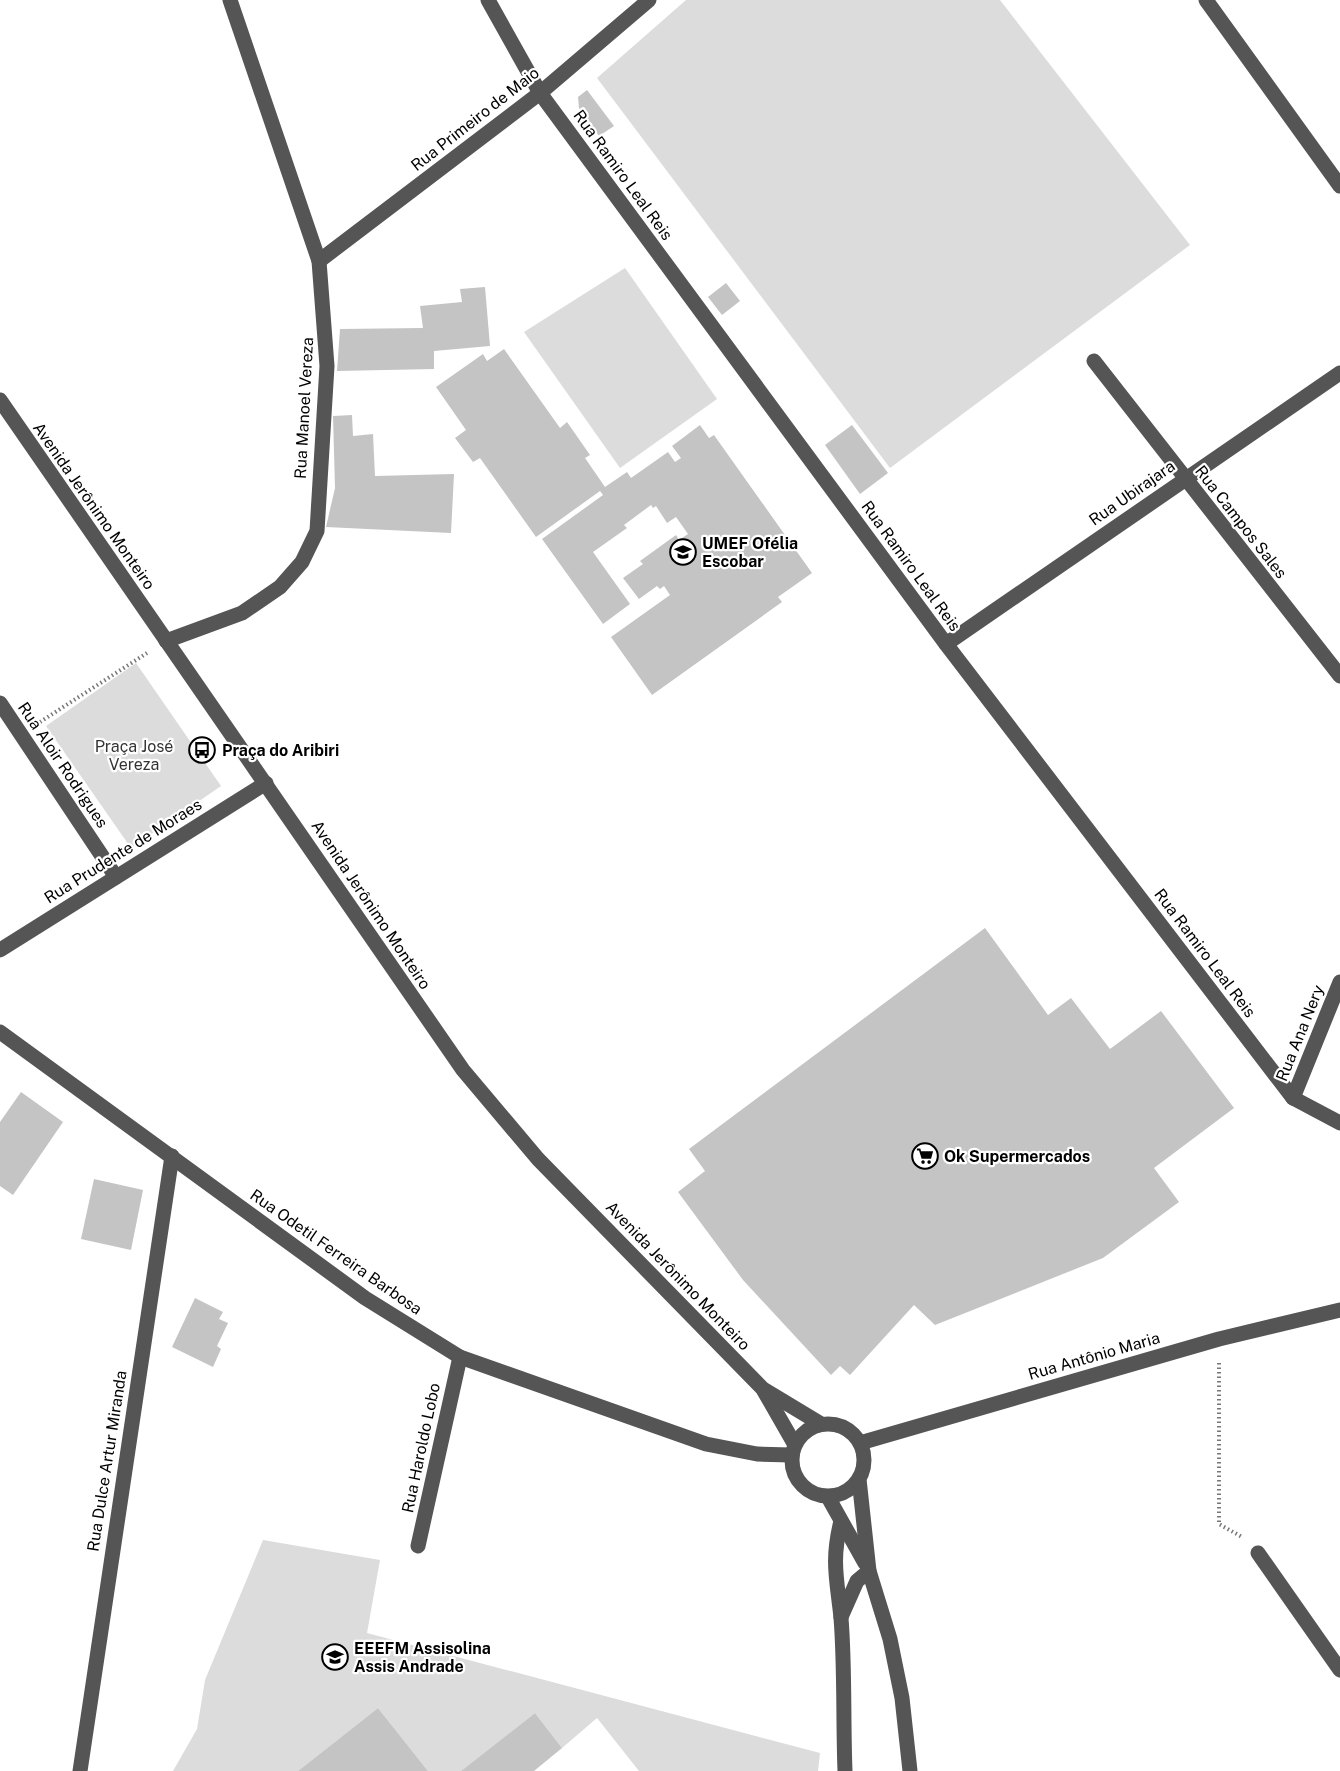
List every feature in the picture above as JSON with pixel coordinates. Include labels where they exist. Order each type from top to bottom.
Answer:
[{"type":"street","name":"Rua Manoel Vereza","points":[[166,641],[242,613],[280,587],[302,562],[317,531],[327,366],[319,261],[230,0]]},
{"type":"street","name":"Rua Ramiro Leal Reis","points":[[488,0],[540,93],[946,644],[1293,1098],[1340,1123]]},
{"type":"street","name":"Rua Primeiro de Maio","points":[[319,261],[540,93],[649,0]]},
{"type":"street","points":[[1206,0],[1340,186]]},
{"type":"street","name":"Rua Campos Sales","points":[[1094,361],[1340,676]]},
{"type":"street","name":"Rua Ubirajara","points":[[946,644],[1340,373]]},
{"type":"street","name":"Avenida Jerônimo Monteiro","points":[[0,400],[463,1070],[538,1159],[763,1389],[821,1424]]},
{"type":"street","name":"Rua Aloir Rodrigues","points":[[0,703],[116,877]]},
{"type":"street","name":"Rua Prudente de Moraes","points":[[0,950],[266,783]]},
{"type":"street","name":"Rua Ana Nery","points":[[1293,1098],[1340,982]]},
{"type":"street","name":"Rua Odetil Ferreira Barbosa","points":[[0,1032],[365,1298],[460,1357],[706,1443],[757,1454],[793,1450]]},
{"type":"street","name":"Rua Dulce Artur Miranda","points":[[80,1771],[172,1156]]},
{"type":"street","name":"Rua Antônio Maria","points":[[860,1443],[1219,1339],[1340,1310]]},
{"type":"street","name":"Rua Haroldo Lobo","points":[[418,1546],[460,1357]]},
{"type":"street","name":"Avenida Jerônimo Monteiro","points":[[763,1389],[793,1450]]},
{"type":"street","points":[[821,1424],[843,1427],[860,1443],[864,1467],[852,1488],[828,1497],[816,1495],[797,1480],[793,1450],[801,1435],[821,1424]]},
{"type":"street","points":[[859,1479],[869,1571],[890,1639],[902,1698],[910,1771]]},
{"type":"street","points":[[828,1497],[869,1571]]},
{"type":"street","points":[[841,1521],[834,1548],[834,1575],[841,1617],[845,1771]]},
{"type":"street","points":[[1258,1553],[1340,1670]]},
{"type":"street","points":[[841,1617],[857,1581],[869,1571]]},
{"type":"path","points":[[21,734],[166,641]]},
{"type":"path","points":[[1219,1339],[1219,1524],[1242,1537],[1258,1553]]},
{"type":"green space","points":[[686,0],[1000,0],[1190,245],[890,468],[597,78]]},
{"type":"green space","points":[[625,268],[717,399],[620,468],[524,332]]},
{"type":"green space","name":"Praça José Vereza","points":[[136,663],[221,786],[131,848],[46,726]]},
{"type":"green space","name":"EEEFM Assisolina Assis Andrade","points":[[263,1540],[380,1560],[367,1633],[820,1753],[818,1771],[639,1771],[597,1718],[562,1748],[535,1713],[461,1771],[428,1771],[378,1708],[298,1771],[173,1771],[197,1729],[205,1680]]},
{"type":"building","points":[[587,90],[614,126],[599,136],[579,108],[578,97]]},
{"type":"building","points":[[726,283],[740,301],[722,315],[708,297]]},
{"type":"building","points":[[485,287],[490,346],[434,351],[434,369],[337,371],[340,329],[423,328],[420,306],[462,302],[460,289]]},
{"type":"building","name":"UMEF Ofélia Escobar","points":[[504,349],[560,428],[567,422],[590,455],[585,458],[605,487],[627,472],[631,478],[668,452],[675,462],[681,458],[672,446],[700,425],[709,438],[714,435],[812,573],[778,597],[782,602],[652,695],[611,637],[670,595],[664,586],[660,589],[657,586],[639,599],[623,578],[643,564],[640,561],[676,535],[679,540],[688,534],[676,517],[667,523],[656,506],[653,508],[651,505],[624,525],[627,528],[593,552],[630,604],[603,624],[542,539],[603,495],[600,491],[536,537],[480,458],[473,462],[455,438],[466,430],[436,387],[483,354],[487,361]]},
{"type":"building","points":[[352,415],[353,436],[373,434],[375,476],[454,474],[451,533],[326,527],[335,488],[333,416]]},
{"type":"building","points":[[852,425],[888,473],[860,494],[825,445]]},
{"type":"building","name":"Ok Supermercados","points":[[985,928],[1048,1015],[1071,998],[1110,1049],[1161,1011],[1234,1108],[1154,1168],[1179,1202],[1103,1258],[935,1325],[914,1305],[850,1375],[840,1366],[831,1375],[743,1280],[678,1192],[705,1171],[689,1149]]},
{"type":"building","points":[[21,1092],[63,1122],[13,1195],[0,1186],[0,1122]]},
{"type":"building","points":[[94,1179],[143,1190],[131,1250],[81,1239]]},
{"type":"building","points":[[195,1298],[223,1312],[219,1319],[228,1323],[217,1346],[221,1349],[213,1367],[172,1347]]},
{"type":"building","points":[[378,1708],[428,1771],[298,1771]]},
{"type":"building","points":[[535,1713],[562,1748],[534,1771],[461,1771]]},
{"type":"place","name":"UMEF Ofélia Escobar","points":[[683,552]]},
{"type":"place","name":"Praça do Aribiri","points":[[202,750]]},
{"type":"place","name":"Ok Supermercados","points":[[925,1156]]},
{"type":"place","name":"EEEFM Assisolina Assis Andrade","points":[[335,1657]]}]
